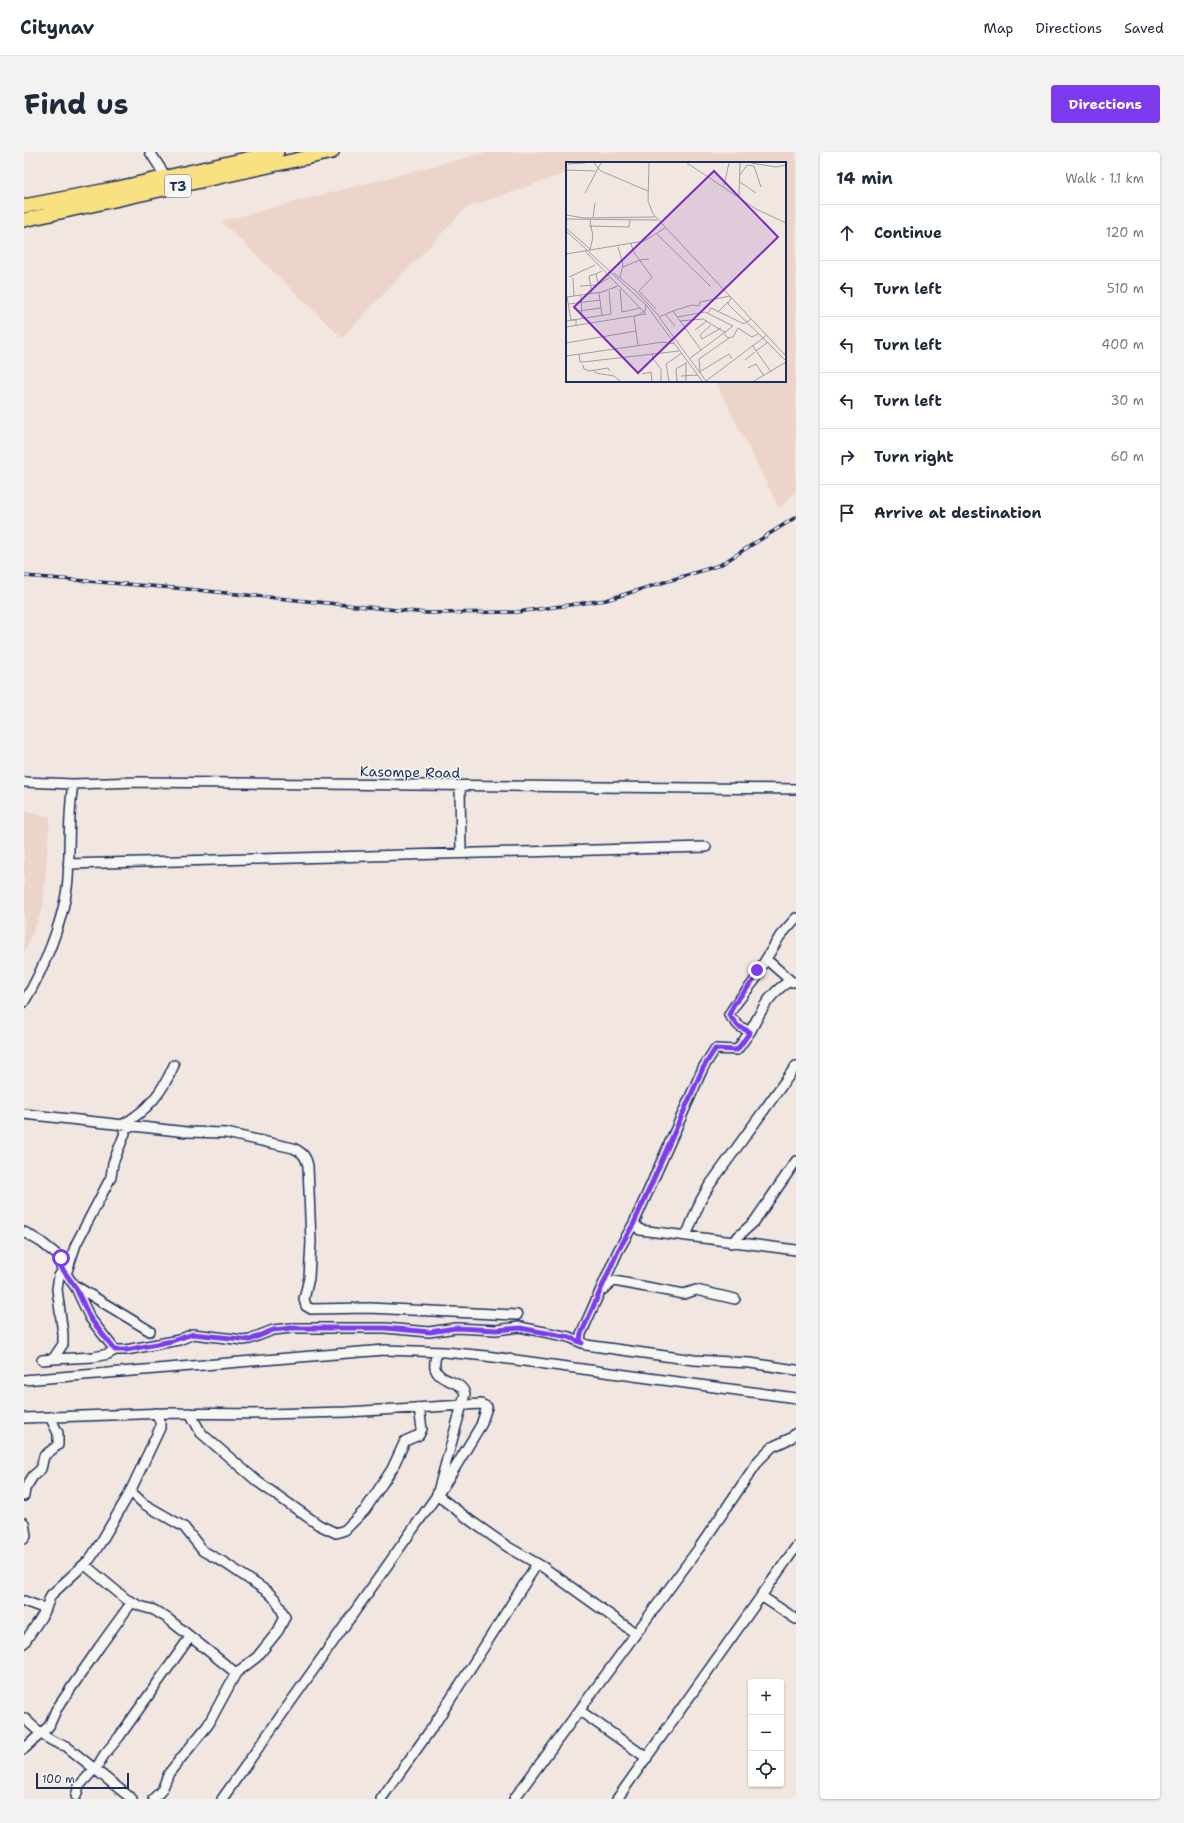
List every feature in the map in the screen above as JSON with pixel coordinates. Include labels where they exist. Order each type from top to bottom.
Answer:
[{"type":"highway","name":"T3","points":[[24,206],[166,177],[277,152]]},
{"type":"highway","name":"T3","points":[[24,220],[332,152]]},
{"type":"street","points":[[150,152],[166,177]]},
{"type":"street","name":"Kasompe Road","points":[[24,782],[73,784],[138,782],[460,787],[796,789]]},
{"type":"street","points":[[24,1002],[35,984],[50,951],[63,904],[68,880],[70,809],[73,784]]},
{"type":"street","points":[[460,787],[461,853]]},
{"type":"street","points":[[68,864],[706,847]]},
{"type":"street","points":[[750,1032],[738,1026],[729,1015],[734,1004],[754,982],[759,974],[757,970],[766,959],[780,936],[796,918]]},
{"type":"street","points":[[582,1343],[580,1340],[581,1334],[618,1251],[634,1223],[703,1068],[715,1049],[737,1050],[750,1032],[766,1001],[777,988],[793,981],[766,959]]},
{"type":"street","points":[[122,1125],[148,1106],[165,1086],[174,1065]]},
{"type":"street","points":[[686,1236],[709,1186],[796,1066]]},
{"type":"street","points":[[24,1114],[186,1132],[226,1133],[293,1148],[306,1157],[308,1166],[311,1242],[309,1278],[304,1299],[306,1306],[311,1309],[369,1308],[517,1316]]},
{"type":"street","points":[[53,1359],[63,1344],[57,1289],[59,1276],[65,1272],[76,1244],[111,1177],[114,1163],[125,1133],[122,1125]]},
{"type":"street","points":[[731,1243],[754,1222],[796,1161]]},
{"type":"street","points":[[634,1223],[640,1230],[731,1243],[796,1250]]},
{"type":"street","points":[[24,1232],[41,1242],[61,1258],[61,1267],[74,1285],[90,1318],[115,1350]]},
{"type":"street","points":[[600,1292],[614,1282],[684,1294],[696,1290],[735,1299]]},
{"type":"street","points":[[74,1285],[150,1331]]},
{"type":"street","points":[[42,1360],[94,1357],[108,1354],[115,1350],[126,1350],[166,1342],[193,1334],[250,1340],[273,1330],[292,1328],[385,1328],[430,1332],[456,1328],[496,1330],[520,1328],[569,1337],[586,1345],[694,1360],[750,1363],[796,1370]]},
{"type":"street","points":[[24,1380],[384,1350],[436,1352],[494,1357],[796,1398]]},
{"type":"street","points":[[436,1352],[436,1370],[443,1377],[456,1382],[464,1389],[466,1394],[437,1495]]},
{"type":"street","points":[[24,1418],[156,1413],[265,1414],[419,1408],[462,1404],[481,1404],[486,1406],[488,1409],[474,1439],[437,1495],[222,1799]]},
{"type":"street","points":[[190,1413],[201,1433],[258,1482],[318,1524],[336,1533],[345,1530],[365,1510],[392,1469],[405,1442],[419,1435],[422,1429],[419,1408]]},
{"type":"street","points":[[24,1643],[46,1609],[51,1595],[84,1565],[101,1542],[130,1491],[160,1428],[160,1421],[156,1413]]},
{"type":"street","points":[[24,1496],[25,1489],[33,1476],[40,1469],[44,1456],[58,1445],[58,1433],[50,1417]]},
{"type":"street","points":[[514,1799],[699,1548],[759,1460],[772,1447],[791,1438],[796,1433]]},
{"type":"street","points":[[130,1491],[144,1504],[184,1526],[203,1550],[268,1592],[276,1600],[285,1616],[278,1631],[257,1657],[236,1673],[208,1725],[169,1773],[162,1790],[153,1799]]},
{"type":"street","points":[[437,1495],[508,1547],[537,1564],[635,1633]]},
{"type":"street","points":[[24,1523],[26,1536],[24,1539]]},
{"type":"street","points":[[617,1799],[796,1547]]},
{"type":"street","points":[[381,1799],[434,1725],[537,1564]]},
{"type":"street","points":[[84,1565],[132,1602],[154,1610],[236,1673]]},
{"type":"street","points":[[761,1596],[796,1619]]},
{"type":"street","points":[[24,1601],[46,1609]]},
{"type":"street","points":[[24,1749],[50,1726],[56,1710],[132,1602]]},
{"type":"street","points":[[76,1796],[78,1786],[95,1769],[190,1637]]},
{"type":"street","points":[[580,1711],[647,1758]]},
{"type":"street","points":[[24,1718],[41,1734],[56,1744],[66,1746],[132,1799]]},
{"type":"shaded area","points":[[487,152],[796,152],[796,492],[779,508],[716,382],[786,382],[786,162],[603,162],[602,160],[597,162],[566,162],[566,173],[466,208],[342,338],[221,221]]},
{"type":"shaded area","points":[[24,811],[50,817],[43,908],[24,953]]},
{"type":"railway","points":[[24,576],[187,589],[427,613],[517,612],[606,600],[720,565],[796,517]]},
{"type":"route","points":[[61,1258],[61,1267],[76,1288],[90,1318],[115,1350],[126,1350],[179,1340],[193,1334],[250,1340],[273,1330],[292,1328],[385,1328],[430,1332],[456,1328],[471,1330],[520,1328],[536,1329],[569,1337],[582,1343],[580,1340],[581,1334],[618,1251],[634,1223],[703,1068],[715,1049],[737,1050],[743,1044],[750,1032],[738,1026],[729,1015],[734,1004],[754,982],[759,974],[757,970]]}]
